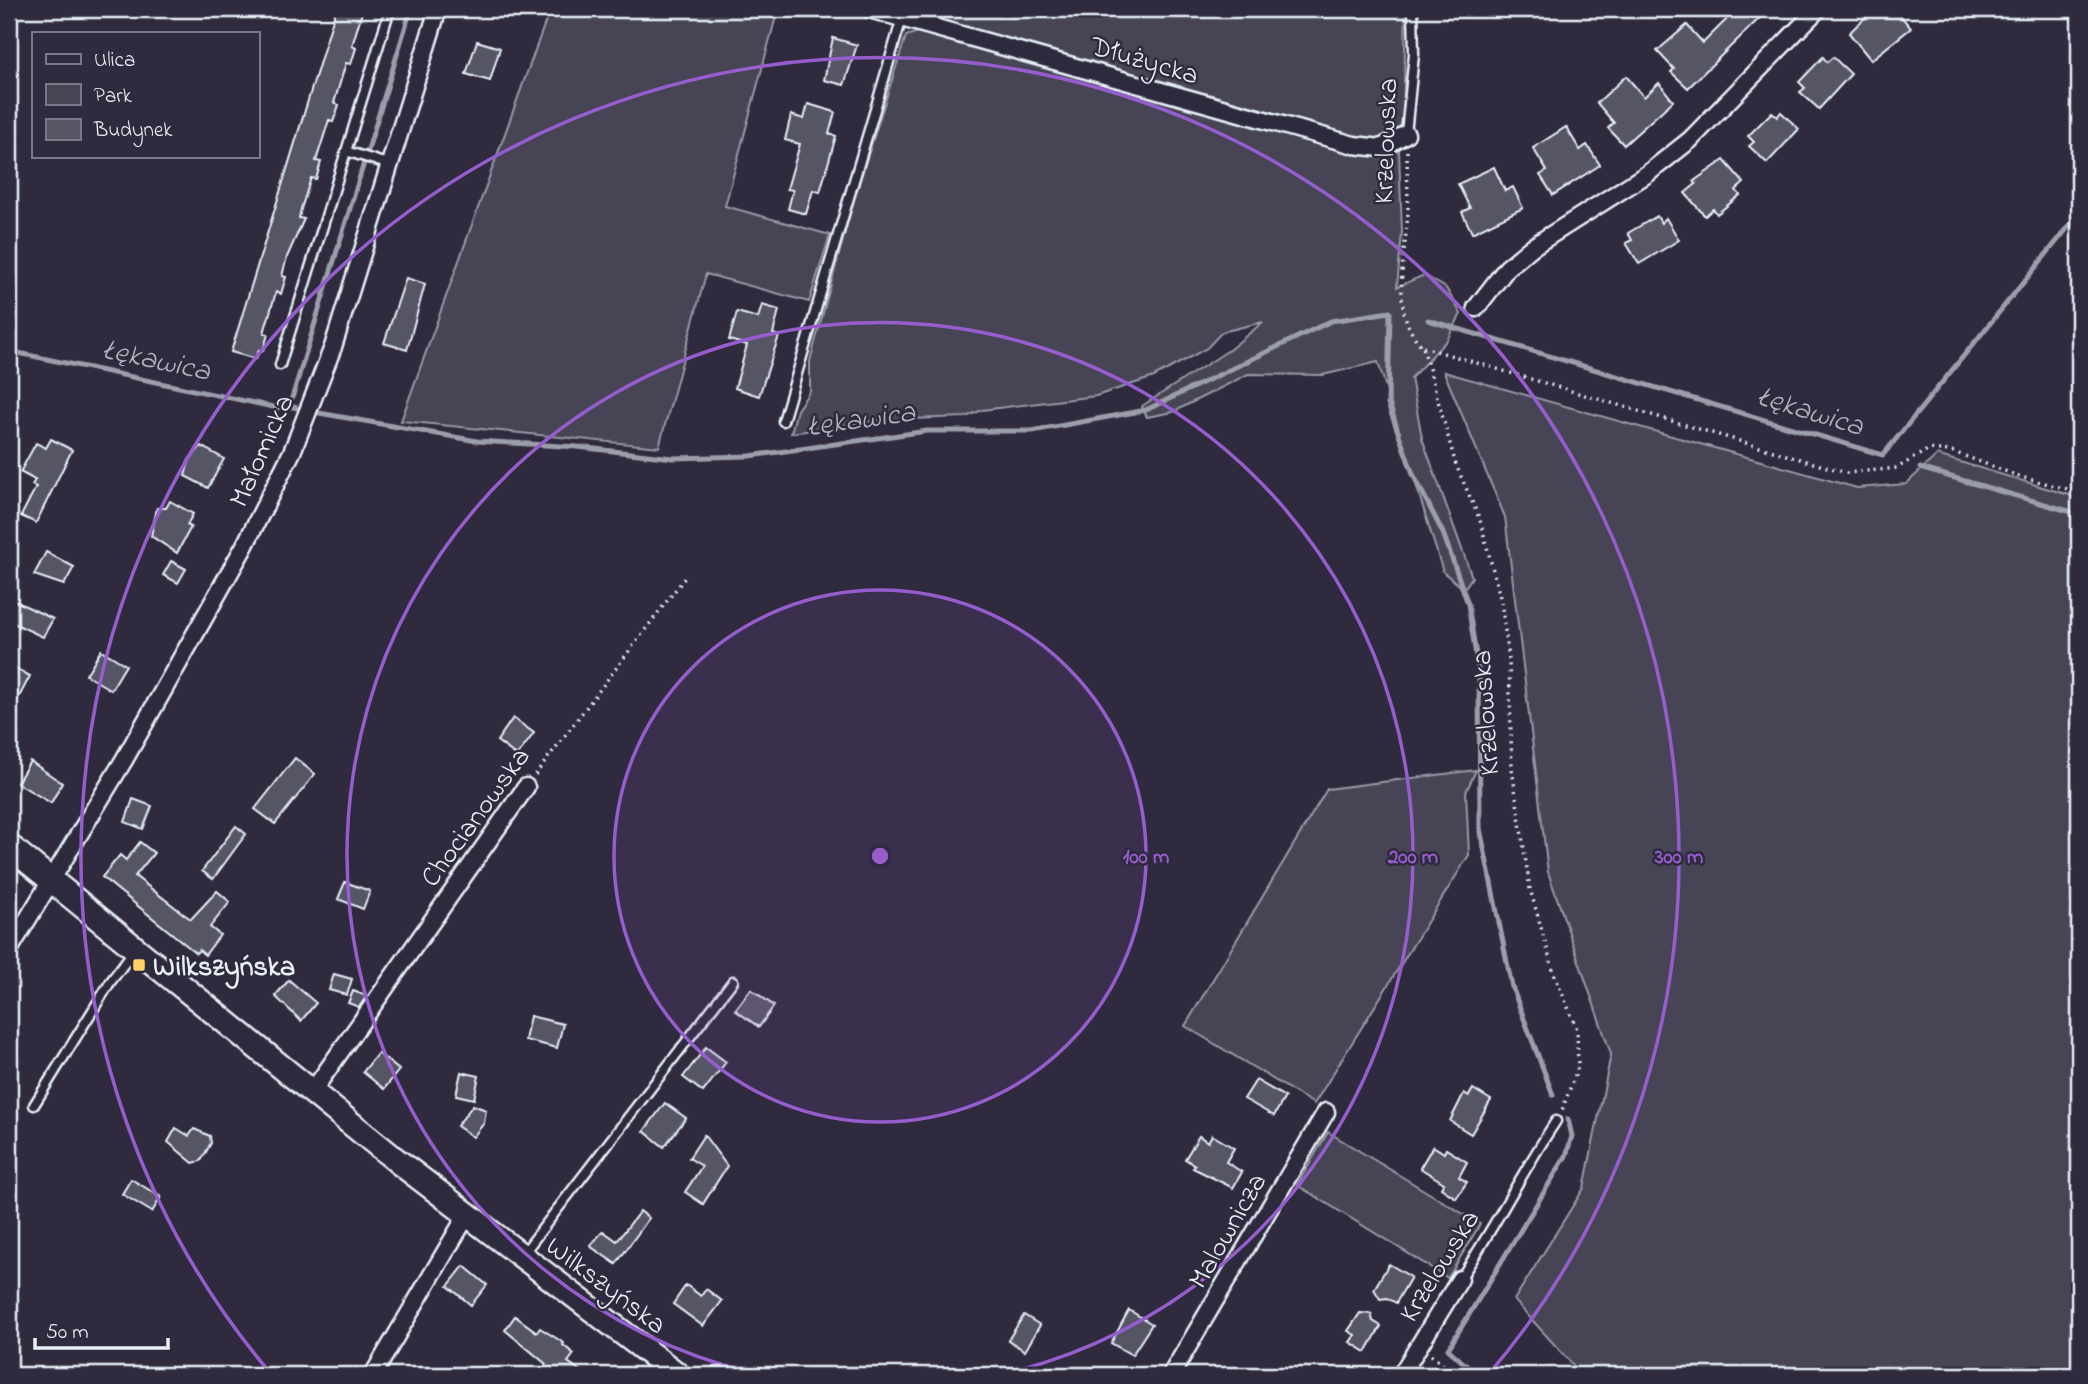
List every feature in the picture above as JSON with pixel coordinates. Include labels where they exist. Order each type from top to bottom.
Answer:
[{"type":"street","name":"Małomicka","points":[[9,950],[124,760],[238,558],[292,452],[333,347],[384,163],[438,9]]},
{"type":"street","name":"Dłużycka","points":[[869,9],[1354,145],[1381,148],[1406,134]]},
{"type":"street","points":[[1476,308],[1507,268],[1532,247],[1647,174],[1690,139],[1818,9]]},
{"type":"street","name":"Chocianowska","points":[[312,1092],[526,787]]},
{"type":"street","name":"Wilkszyńska","points":[[9,846],[467,1215],[678,1375]]},
{"type":"street","name":"Malownicza","points":[[1171,1375],[1326,1112]]},
{"type":"street","points":[[373,1375],[467,1215]]},
{"type":"street","name":"Krzelowska","points":[[1401,1375],[1460,1279]]},
{"type":"lane","points":[[280,365],[349,152],[390,9]]},
{"type":"lane","name":"Krzelowska","points":[[1406,134],[1413,54],[1413,9]]},
{"type":"lane","points":[[783,421],[902,18]]},
{"type":"lane","points":[[349,152],[384,163]]},
{"type":"lane","points":[[34,1105],[111,981],[135,949]]},
{"type":"lane","points":[[522,1257],[733,981]]},
{"type":"lane","name":"Krzelowska","points":[[1460,1279],[1497,1223],[1518,1180],[1556,1121]]},
{"type":"path","name":"Krzelowska","points":[[1406,134],[1408,211],[1402,281],[1405,315],[1413,338],[1423,347],[1456,465],[1480,520],[1501,601],[1509,659],[1512,769],[1530,889],[1555,976],[1577,1028],[1578,1067],[1568,1098],[1556,1121]]},
{"type":"path","points":[[1423,347],[1847,472],[1897,468],[1928,449],[1951,451],[2021,477],[2079,492]]},
{"type":"path","name":"Chocianowska","points":[[526,787],[686,576]]},
{"type":"path","points":[[1416,1351],[1437,1357],[1456,1375]]},
{"type":"green space","points":[[550,9],[778,9],[725,206],[830,235],[809,302],[706,274],[659,447],[401,421]]},
{"type":"green space","points":[[893,9],[1406,9],[1403,124],[1400,132],[1374,144]]},
{"type":"green space","points":[[924,30],[1352,151],[1376,156],[1399,151],[1402,232],[1397,287],[1424,275],[1446,288],[1461,314],[1447,340],[1411,378],[1422,438],[1472,577],[1464,589],[1443,572],[1378,362],[1323,375],[1248,374],[1173,412],[1147,417],[1142,406],[1229,350],[1263,322],[1222,332],[1207,348],[1154,377],[1096,396],[982,410],[966,417],[881,420],[791,433],[797,410],[810,391],[810,361],[855,196],[906,36]]},
{"type":"green space","points":[[1444,372],[1857,488],[1906,484],[1937,455],[2079,498],[2079,1375],[1582,1375],[1514,1300],[1584,1188],[1611,1054],[1548,872],[1505,517]]},
{"type":"green space","points":[[1476,770],[1466,792],[1469,855],[1314,1104],[1185,1026],[1327,789]]},
{"type":"green space","points":[[1328,1132],[1480,1224],[1448,1278],[1297,1185]]},
{"type":"building","points":[[336,9],[363,9],[352,46],[356,48],[351,64],[346,63],[334,103],[339,105],[333,122],[329,120],[316,161],[321,162],[316,179],[311,178],[301,209],[299,218],[304,219],[287,257],[282,276],[286,277],[281,294],[276,292],[264,333],[268,334],[263,351],[259,350],[256,359],[231,352]]},
{"type":"building","points":[[1723,9],[1769,9],[1688,88],[1671,72],[1674,69],[1657,51],[1687,25],[1703,43],[1730,16]]},
{"type":"building","points":[[1874,9],[1895,9],[1911,28],[1871,60],[1849,33]]},
{"type":"building","points":[[833,38],[857,45],[844,85],[824,80]]},
{"type":"building","points":[[477,41],[500,48],[490,81],[466,74]]},
{"type":"building","points":[[1823,57],[1827,62],[1833,57],[1851,74],[1819,109],[1800,92],[1805,88],[1799,82]]},
{"type":"building","points":[[1626,76],[1644,97],[1659,83],[1673,101],[1624,145],[1608,128],[1614,123],[1597,103]]},
{"type":"building","points":[[808,104],[835,112],[829,134],[836,136],[820,192],[813,190],[806,214],[788,209],[793,190],[787,189],[800,144],[785,140],[791,115],[804,119]]},
{"type":"building","points":[[1772,112],[1777,117],[1781,112],[1799,129],[1767,163],[1749,146],[1754,142],[1748,136]]},
{"type":"building","points":[[1566,127],[1580,150],[1587,145],[1600,165],[1553,195],[1540,175],[1547,171],[1533,148]]},
{"type":"building","points":[[1724,160],[1744,183],[1736,190],[1740,195],[1717,214],[1713,209],[1705,216],[1685,193],[1696,184],[1694,181]]},
{"type":"building","points":[[1494,167],[1505,191],[1513,187],[1523,208],[1472,233],[1462,212],[1470,208],[1458,184]]},
{"type":"building","points":[[1657,216],[1661,223],[1666,218],[1679,240],[1639,264],[1626,243],[1632,240],[1628,233]]},
{"type":"building","points":[[406,278],[425,284],[407,350],[384,343]]},
{"type":"building","points":[[762,305],[779,310],[773,334],[779,336],[759,396],[735,388],[747,345],[729,340],[737,312],[758,318]]},
{"type":"building","points":[[51,439],[72,450],[36,523],[21,516],[36,487],[32,485],[35,480],[20,472],[36,443],[46,448]]},
{"type":"building","points":[[201,446],[224,459],[208,488],[185,476],[189,460]]},
{"type":"building","points":[[170,501],[193,514],[187,525],[191,527],[177,553],[151,536],[157,508],[166,508]]},
{"type":"building","points":[[46,552],[74,567],[64,585],[34,575]]},
{"type":"building","points":[[171,561],[186,569],[178,583],[163,575]]},
{"type":"building","points":[[13,600],[53,619],[43,637],[9,621],[9,608]]},
{"type":"building","points":[[101,650],[126,665],[111,690],[86,675]]},
{"type":"building","points":[[9,665],[30,676],[19,697],[9,691]]},
{"type":"building","points":[[513,718],[534,733],[517,756],[497,741]]},
{"type":"building","points":[[295,758],[315,774],[275,824],[255,809]]},
{"type":"building","points":[[30,761],[62,783],[51,803],[17,783]]},
{"type":"building","points":[[133,799],[152,806],[143,829],[125,822]]},
{"type":"building","points":[[236,826],[246,834],[213,879],[202,871]]},
{"type":"building","points":[[140,842],[154,853],[135,876],[191,919],[217,891],[230,902],[210,927],[220,935],[205,955],[199,950],[196,953],[102,877],[120,855],[126,860]]},
{"type":"building","points":[[345,882],[370,891],[363,909],[338,899]]},
{"type":"building","points":[[334,974],[352,979],[347,995],[329,990]]},
{"type":"building","points":[[289,980],[316,1003],[301,1021],[275,996]]},
{"type":"building","points":[[751,989],[774,1006],[759,1027],[735,1010]]},
{"type":"building","points":[[353,991],[367,996],[359,1007],[348,1003]]},
{"type":"building","points":[[530,1016],[563,1024],[557,1048],[525,1040]]},
{"type":"building","points":[[706,1047],[726,1062],[703,1092],[683,1077]]},
{"type":"building","points":[[378,1053],[399,1070],[384,1089],[363,1072]]},
{"type":"building","points":[[461,1072],[479,1076],[474,1099],[456,1095]]},
{"type":"building","points":[[1256,1080],[1285,1097],[1274,1116],[1244,1099]]},
{"type":"building","points":[[1473,1089],[1491,1100],[1471,1134],[1450,1121],[1464,1093],[1469,1096]]},
{"type":"building","points":[[665,1103],[686,1118],[664,1147],[644,1131]]},
{"type":"building","points":[[473,1105],[486,1110],[484,1123],[473,1137],[457,1126]]},
{"type":"building","points":[[176,1128],[189,1136],[194,1129],[210,1136],[211,1143],[201,1161],[193,1163],[168,1142]]},
{"type":"building","points":[[704,1135],[727,1166],[703,1204],[685,1192],[702,1166],[689,1158]]},
{"type":"building","points":[[1212,1135],[1234,1148],[1226,1162],[1242,1172],[1233,1188],[1193,1168],[1195,1165],[1185,1159],[1199,1136],[1208,1142]]},
{"type":"building","points":[[1433,1146],[1444,1153],[1446,1149],[1467,1162],[1459,1177],[1467,1182],[1456,1198],[1441,1188],[1444,1183],[1420,1168]]},
{"type":"building","points":[[131,1179],[161,1197],[152,1212],[122,1194]]},
{"type":"building","points":[[640,1211],[649,1218],[616,1264],[590,1246],[603,1231],[617,1241]]},
{"type":"building","points":[[1389,1264],[1411,1277],[1396,1303],[1387,1298],[1380,1299],[1374,1289]]},
{"type":"building","points":[[464,1266],[487,1285],[471,1305],[448,1286]]},
{"type":"building","points":[[686,1285],[701,1296],[706,1289],[722,1301],[703,1326],[673,1304]]},
{"type":"building","points":[[1129,1310],[1152,1324],[1132,1355],[1111,1343]]},
{"type":"building","points":[[1360,1313],[1371,1314],[1373,1321],[1381,1326],[1366,1352],[1350,1342],[1355,1335],[1348,1331]]},
{"type":"building","points":[[1024,1315],[1040,1325],[1025,1351],[1008,1340]]},
{"type":"building","points":[[515,1316],[537,1332],[540,1328],[564,1343],[574,1354],[568,1362],[586,1375],[538,1375],[546,1364],[505,1330]]},
{"type":"waterway","points":[[286,405],[292,398],[411,9]]},
{"type":"waterway","name":"Łękawica","points":[[1428,320],[1883,455],[2079,214]]},
{"type":"waterway","name":"Łękawica","points":[[319,413],[477,441],[578,447],[673,458],[750,456],[927,431],[1032,431],[1146,410],[1331,321],[1390,312],[1388,404],[1413,474],[1443,533],[1468,604],[1479,675],[1480,828],[1512,987],[1553,1095]]},
{"type":"waterway","name":"Łękawica","points":[[9,351],[278,408],[286,405],[297,408]]},
{"type":"waterway","points":[[1920,468],[2079,514]]},
{"type":"waterway","points":[[1477,1375],[1448,1349],[1566,1156],[1572,1136],[1568,1119]]},
{"type":"place","name":"Wilkszyńska","points":[[139,965]]}]
